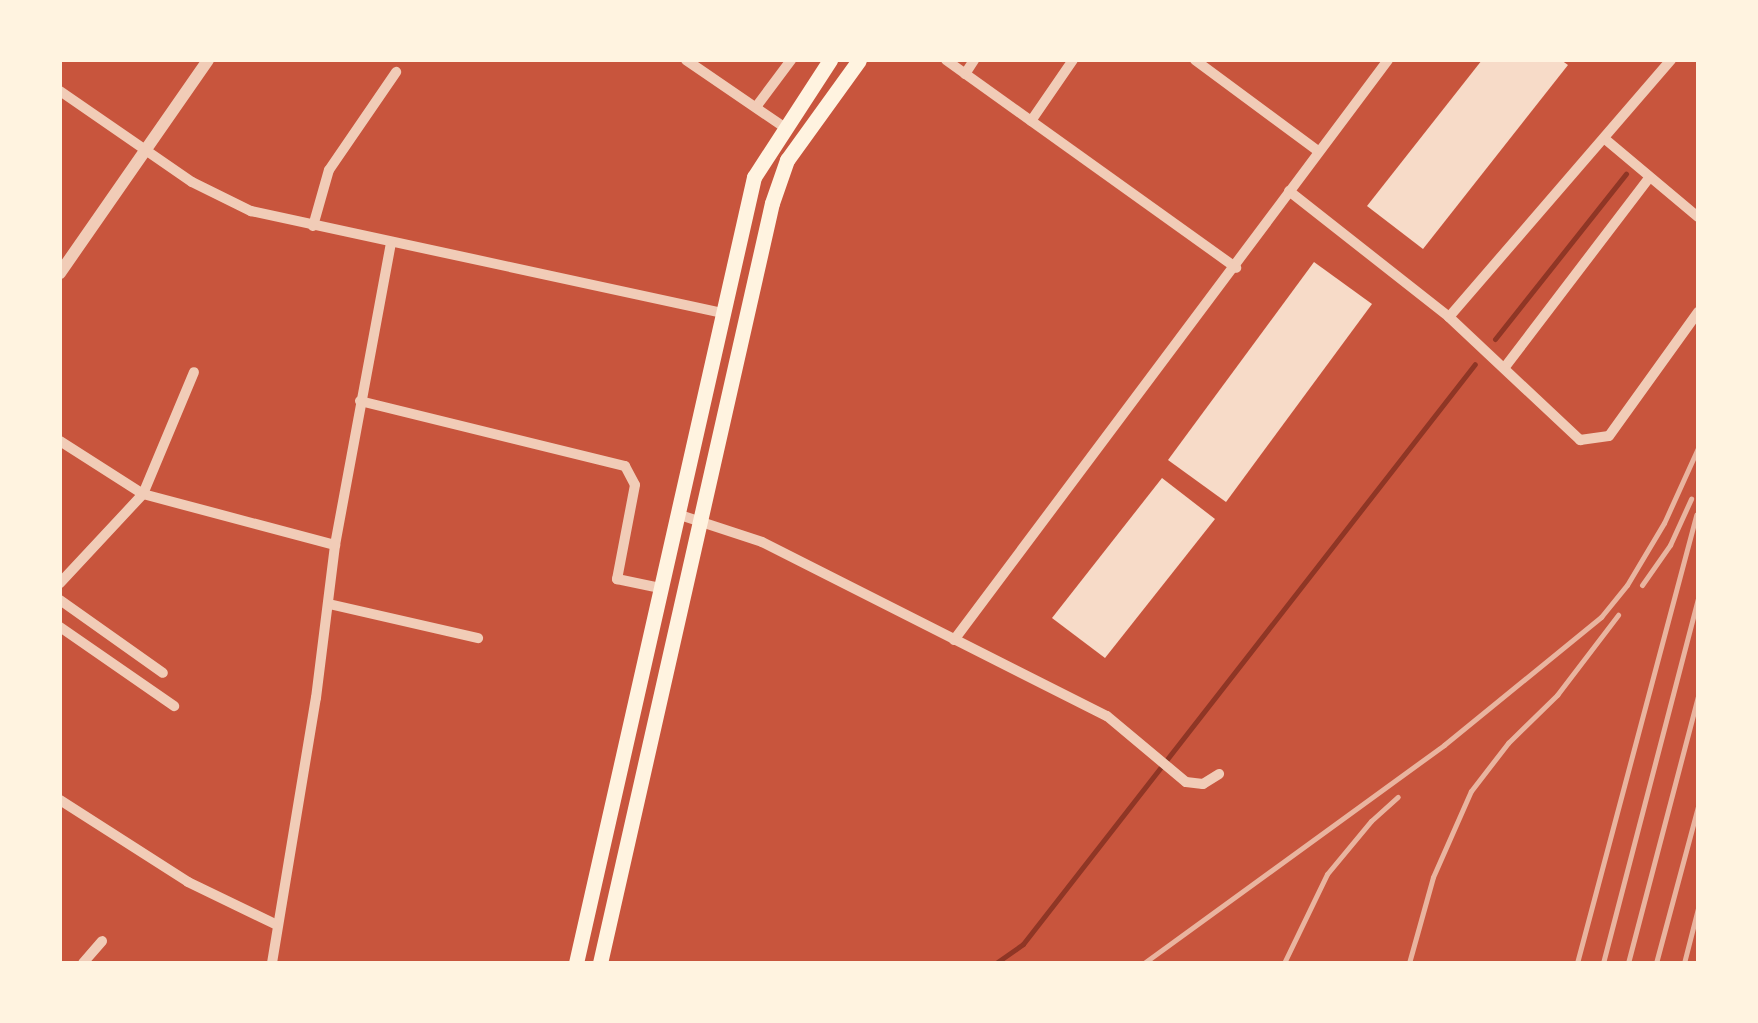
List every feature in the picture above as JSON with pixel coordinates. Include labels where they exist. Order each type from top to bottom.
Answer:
[{"type":"main road","points":[[576,963],[754,177],[830,60]]},
{"type":"main road","points":[[723,312],[730,313],[745,294],[788,160],[859,60]]},
{"type":"main road","points":[[600,963],[769,215]]},
{"type":"main road","points":[[723,312],[732,328],[733,374]]},
{"type":"street","points":[[60,273],[208,60]]},
{"type":"street","points":[[686,60],[784,127]]},
{"type":"street","points":[[756,107],[791,60]]},
{"type":"street","points":[[946,60],[1236,268]]},
{"type":"street","points":[[965,74],[974,60]]},
{"type":"street","points":[[1031,122],[1073,60]]},
{"type":"street","points":[[1195,60],[1318,151]]},
{"type":"street","points":[[954,640],[1388,60]]},
{"type":"street","points":[[1448,317],[1671,60]]},
{"type":"street","points":[[313,226],[329,170],[396,72]]},
{"type":"street","points":[[60,91],[192,182],[250,211],[723,312]]},
{"type":"street","points":[[1605,139],[1698,217]]},
{"type":"street","points":[[1505,367],[1649,178]]},
{"type":"street","points":[[1289,191],[1448,317],[1580,440],[1609,436],[1698,312]]},
{"type":"street","points":[[272,963],[335,545],[391,242]]},
{"type":"street","points":[[60,584],[143,494],[194,372]]},
{"type":"street","points":[[360,401],[625,466],[635,485],[617,579],[660,588]]},
{"type":"street","points":[[60,441],[143,494],[335,545]]},
{"type":"street","points":[[677,514],[762,542],[1107,716],[1194,784],[1219,774]]},
{"type":"street","points":[[60,600],[163,673]]},
{"type":"street","points":[[328,604],[478,638]]},
{"type":"street","points":[[60,627],[174,706]]},
{"type":"street","points":[[60,800],[188,882],[277,925]]},
{"type":"street","points":[[83,963],[102,941]]},
{"type":"building","points":[[1482,60],[1561,60],[1568,65],[1423,249],[1367,206]]},
{"type":"building","points":[[1314,262],[1372,304],[1226,502],[1168,460]]},
{"type":"building","points":[[1162,478],[1215,519],[1105,658],[1052,618]]},
{"type":"waterway","points":[[1495,339],[1626,174]]},
{"type":"waterway","points":[[996,963],[1023,944],[1475,364]]},
{"type":"railway","points":[[1144,963],[1444,745],[1601,617],[1627,585],[1664,523],[1698,448]]},
{"type":"railway","points":[[1642,585],[1670,545],[1691,499]]},
{"type":"railway","points":[[1577,963],[1696,515]]},
{"type":"railway","points":[[1603,963],[1698,599]]},
{"type":"railway","points":[[1409,963],[1433,877],[1471,791],[1508,743],[1557,695],[1618,615]]},
{"type":"railway","points":[[1628,963],[1698,697]]},
{"type":"railway","points":[[1284,963],[1327,874],[1371,821],[1398,797]]},
{"type":"railway","points":[[1656,963],[1698,806]]},
{"type":"railway","points":[[1684,963],[1698,908]]}]
